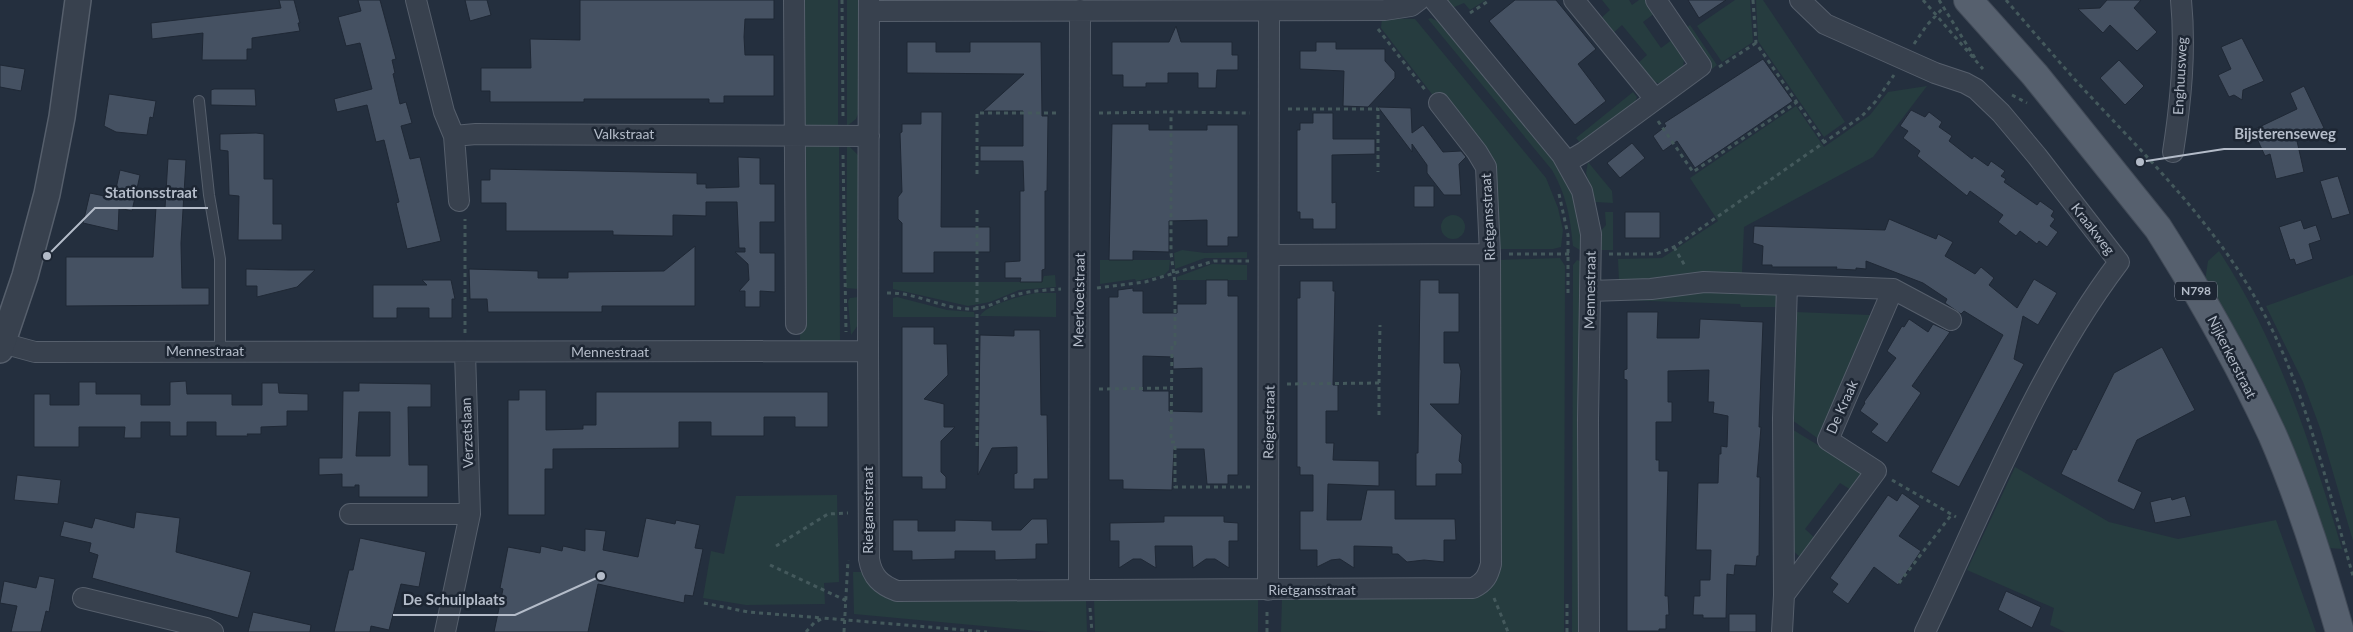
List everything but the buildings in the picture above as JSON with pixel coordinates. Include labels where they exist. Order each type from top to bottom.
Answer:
[{"type":"main road","name":"Nijkerkerstraat","points":[[1955,4],[2041,82],[2158,228],[2174,252],[2219,329],[2272,436],[2316,551],[2340,632]]},
{"type":"street","points":[[1,347],[25,276],[47,194],[62,117],[78,0]]},
{"type":"street","points":[[416,0],[444,112],[454,136],[459,201]]},
{"type":"street","points":[[794,0],[796,324]]},
{"type":"street","points":[[868,351],[869,5],[1080,10],[1269,11],[1399,9],[1411,6],[1419,0]]},
{"type":"street","name":"Mennestraat","points":[[1434,0],[1567,162],[1582,191],[1587,212],[1591,254],[1588,420],[1589,632]]},
{"type":"street","points":[[1574,0],[1655,99]]},
{"type":"street","points":[[1567,162],[1584,152],[1700,66],[1656,0]]},
{"type":"street","name":"Enghuusweg","points":[[2173,152],[2184,50],[2181,0]]},
{"type":"street","name":"Kraakweg","points":[[1805,3],[1826,24],[1904,60],[1965,83],[1988,99],[2037,156],[2119,262],[2076,324],[2012,445],[1925,632]]},
{"type":"street","name":"Meerkoetstraat","points":[[1079,590],[1080,10]]},
{"type":"street","name":"Reigerstraat","points":[[1268,590],[1269,11]]},
{"type":"street","name":"Rietgansstraat","points":[[868,351],[870,569],[880,582],[898,591],[1474,588],[1482,584],[1488,576],[1491,564],[1490,254],[1486,167],[1440,103]]},
{"type":"street","name":"Valkstraat","points":[[454,136],[476,134],[869,136]]},
{"type":"street","points":[[1270,258],[1490,254]]},
{"type":"street","points":[[1590,290],[1651,289],[1704,282],[1894,289],[1951,320]]},
{"type":"street","points":[[1782,632],[1784,595],[1783,418],[1787,285]]},
{"type":"street","name":"De Kraak","points":[[1876,471],[1828,440],[1894,289]]},
{"type":"street","name":"Mennestraat","points":[[1,347],[35,352],[868,351]]},
{"type":"street","name":"Verzetslaan","points":[[445,632],[470,514],[465,352]]},
{"type":"street","points":[[1784,595],[1876,471]]},
{"type":"street","points":[[350,514],[470,514]]},
{"type":"street","points":[[84,598],[206,628],[213,632]]},
{"type":"lane","points":[[199,101],[209,195],[220,259],[220,351]]},
{"type":"path","points":[[842,0],[844,292],[847,351]]},
{"type":"path","points":[[1470,14],[1490,0]]},
{"type":"path","points":[[1753,0],[1756,42],[1824,142]]},
{"type":"path","points":[[1923,0],[1971,55]]},
{"type":"path","points":[[1939,0],[1955,4]]},
{"type":"path","points":[[1490,254],[1656,254],[1665,252],[1704,228],[1862,116],[1876,101],[1936,14],[1955,4]]},
{"type":"path","points":[[1955,4],[1971,55]]},
{"type":"path","points":[[1370,30],[1378,29],[1437,105],[1440,103]]},
{"type":"path","points":[[1700,66],[1707,75],[1756,42]]},
{"type":"path","points":[[1971,55],[1978,49]]},
{"type":"path","points":[[1270,108],[1378,109],[1378,172]]},
{"type":"path","points":[[1171,112],[1171,253],[1174,275],[1175,344],[1172,344],[1171,442],[1175,442],[1175,487],[1250,487],[1250,479]]},
{"type":"path","points":[[977,174],[977,113],[1250,112],[1250,120]]},
{"type":"path","points":[[1556,186],[1566,217],[1568,304]]},
{"type":"path","points":[[459,201],[465,202],[465,352]]},
{"type":"path","points":[[977,207],[977,446]]},
{"type":"path","points":[[844,292],[894,292],[944,306],[977,308],[1025,292],[1124,285],[1174,275],[1201,263],[1270,258]]},
{"type":"path","points":[[1379,419],[1380,325]]},
{"type":"path","points":[[1269,385],[1379,383]]},
{"type":"path","points":[[1078,389],[1171,388]]},
{"type":"path","points":[[1876,471],[1952,514],[1974,529]]},
{"type":"path","points":[[776,546],[828,514],[848,514]]},
{"type":"path","points":[[1899,583],[1952,514]]},
{"type":"path","points":[[770,565],[847,601]]},
{"type":"path","points":[[1482,584],[1499,607],[1508,632]]},
{"type":"path","points":[[1567,602],[1567,632]]},
{"type":"path","points":[[704,603],[748,612],[846,618],[988,632]]},
{"type":"path","points":[[806,632],[814,622],[824,618]]},
{"type":"path","points":[[844,632],[846,618]]},
{"type":"green space","points":[[800,0],[838,0],[838,127],[810,127],[802,122]]},
{"type":"green space","points":[[847,0],[859,0],[858,114],[856,119],[847,126]]},
{"type":"green space","points":[[1446,0],[1486,0],[1470,10],[1464,3],[1452,8]]},
{"type":"green space","points":[[1602,0],[1629,0],[1632,5],[1639,0],[1647,0],[1655,13],[1643,22],[1661,48],[1673,39],[1684,58],[1683,69],[1661,84],[1654,82],[1636,65],[1647,55],[1622,25],[1611,35],[1599,20],[1610,10]]},
{"type":"green space","points":[[1735,0],[1750,0],[1753,42],[1722,62],[1697,26]]},
{"type":"green space","points":[[1756,0],[1763,0],[1845,122],[1824,137],[1758,41]]},
{"type":"green space","points":[[1382,18],[1415,19],[1546,178],[1558,208],[1563,230],[1561,247],[1553,249],[1497,249],[1496,166],[1443,98],[1438,102],[1381,28]]},
{"type":"green space","points":[[1431,18],[1441,23],[1549,151],[1567,180],[1576,204],[1580,224],[1580,250],[1573,246],[1567,207],[1552,170],[1428,19]]},
{"type":"green space","points":[[1690,25],[1717,65],[1712,69],[1685,29]]},
{"type":"green space","points":[[1927,86],[1873,157],[1744,227],[1742,273],[1684,274],[1619,282],[1618,259],[1662,258],[1718,221],[1690,178],[1796,106],[1824,147],[1870,115],[1888,92]]},
{"type":"green space","points":[[1633,92],[1637,97],[1635,102],[1582,145],[1576,138]]},
{"type":"green space","points":[[810,143],[839,144],[840,341],[800,342],[801,160],[803,150]]},
{"type":"green space","points":[[847,144],[858,155],[858,289],[846,288]]},
{"type":"green space","points":[[1588,162],[1612,191],[1613,203],[1595,202],[1586,173]]},
{"type":"green space","points":[[1605,212],[1613,212],[1613,250],[1599,250],[1599,233],[1606,225]]},
{"type":"green space","points":[[1453,215],[1461,219],[1465,227],[1461,235],[1453,239],[1445,235],[1441,227],[1445,219]]},
{"type":"green space","points":[[1182,250],[1205,253],[1247,252],[1247,258],[1205,258],[1175,269],[1174,253]]},
{"type":"green space","points":[[2219,251],[2240,286],[2276,358],[2305,433],[2342,549],[2329,548],[2205,281],[2208,261]]},
{"type":"green space","points":[[1560,258],[1565,266],[1564,632],[1281,632],[1282,598],[1466,598],[1482,594],[1495,581],[1498,260]]},
{"type":"green space","points":[[1100,260],[1170,260],[1169,270],[1164,275],[1136,281],[1135,279],[1100,284]]},
{"type":"green space","points":[[1577,260],[1580,261],[1581,632],[1572,632],[1573,265]]},
{"type":"green space","points":[[1212,264],[1247,265],[1247,280],[1177,280],[1177,277]]},
{"type":"green space","points":[[1055,275],[1056,287],[1019,290],[990,302],[968,306],[893,289],[893,282],[1042,282],[1044,276]]},
{"type":"green space","points":[[2353,275],[2353,541],[2320,428],[2303,382],[2266,306]]},
{"type":"green space","points":[[1700,291],[1777,294],[1777,307],[1741,307],[1740,304],[1619,300],[1648,299]]},
{"type":"green space","points":[[1036,293],[1056,293],[1056,317],[980,316],[983,312],[997,304]]},
{"type":"green space","points":[[859,297],[858,325],[851,335],[848,301],[850,298]]},
{"type":"green space","points":[[897,297],[947,310],[974,312],[975,317],[893,317],[893,298]]},
{"type":"green space","points":[[1796,312],[1870,315],[1820,440],[1792,420]]},
{"type":"green space","points":[[1790,428],[1862,472],[1851,490],[1840,483],[1805,529],[1817,540],[1807,552],[1799,556],[1793,551]]},
{"type":"green space","points":[[2015,467],[2109,522],[2178,539],[2276,520],[2316,632],[2065,632],[2050,625],[2054,608],[1967,570]]},
{"type":"green space","points":[[837,495],[839,582],[824,583],[825,604],[746,605],[703,598],[711,551],[724,554],[736,496]]},
{"type":"green space","points":[[853,572],[863,572],[876,590],[895,599],[1086,599],[1087,632],[1049,632],[854,614]]},
{"type":"green space","points":[[1094,598],[1258,599],[1258,632],[1095,632]]},
{"type":"place","name":"Bijsterenseweg","points":[[2140,162]]},
{"type":"place","name":"Stationsstraat","points":[[47,256]]},
{"type":"place","name":"De Schuilplaats","points":[[601,576]]}]
